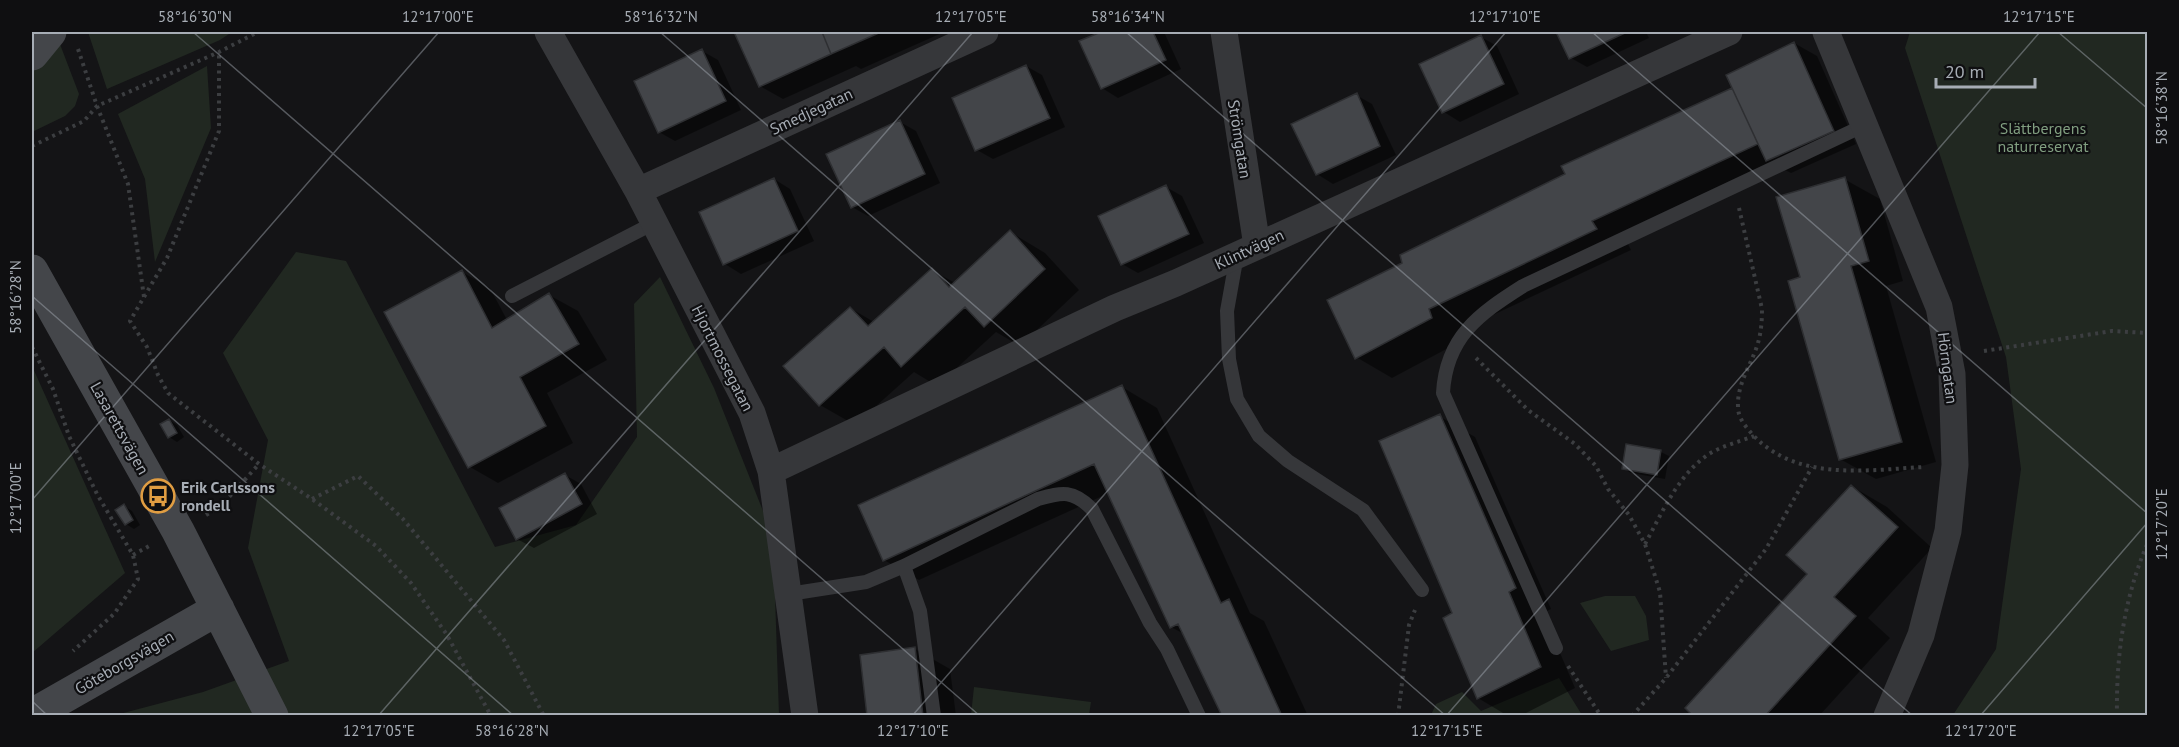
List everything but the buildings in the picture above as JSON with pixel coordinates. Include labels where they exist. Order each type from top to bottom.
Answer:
[{"type":"street","name":"Hjortmossegatan","points":[[548,32],[638,191],[752,413],[771,471],[805,716]]},
{"type":"street","name":"Smedjegatan","points":[[638,191],[985,32]]},
{"type":"street","name":"Strömgatan","points":[[1224,32],[1247,250]]},
{"type":"street","name":"Klintvägen","points":[[771,471],[1115,308],[1729,32]]},
{"type":"street","name":"Hörngatan","points":[[1826,32],[1939,307],[1952,374],[1955,465],[1948,531],[1921,635],[1887,716]]},
{"type":"street","points":[[32,54],[63,37]]},
{"type":"street","name":"Lasarettsvägen","points":[[32,271],[173,523],[272,716]]},
{"type":"street","name":"Göteborgsvägen","points":[[32,715],[218,609]]},
{"type":"lane","points":[[1556,648],[1443,393],[1444,372],[1454,347],[1491,307],[1523,286],[1865,125]]},
{"type":"lane","points":[[512,296],[654,223]]},
{"type":"lane","points":[[1247,250],[1227,311],[1229,359],[1237,399],[1259,436],[1288,461],[1363,510],[1422,590]]},
{"type":"lane","points":[[789,594],[866,582],[904,566],[1038,499],[1060,493],[1080,496],[1092,509],[1150,623],[1167,649],[1199,716]]},
{"type":"lane","points":[[904,566],[920,611],[934,716]]},
{"type":"path","points":[[32,147],[84,121],[97,106],[219,52],[258,32]]},
{"type":"path","points":[[63,37],[97,106],[128,184],[144,297]]},
{"type":"path","points":[[219,52],[219,131],[167,258],[130,321],[147,347],[168,393],[259,464],[376,546],[411,583],[447,635],[490,716]]},
{"type":"path","points":[[1732,188],[1740,211],[1762,309],[1757,346],[1740,388],[1738,410],[1744,425],[1762,444],[1812,467],[1841,471],[1955,465]]},
{"type":"path","points":[[1984,351],[2112,331],[2148,333]]},
{"type":"path","points":[[1459,340],[1528,410],[1556,429],[1596,466],[1608,489],[1629,515],[1645,544],[1660,592],[1666,678]]},
{"type":"path","points":[[32,347],[53,389],[69,436],[97,494],[133,555],[138,579],[114,614],[75,650],[66,655]]},
{"type":"path","points":[[1645,544],[1672,495],[1691,469],[1708,454],[1754,436]]},
{"type":"path","points":[[1632,716],[1666,678],[1766,549],[1812,467]]},
{"type":"path","points":[[312,499],[358,476],[403,519],[504,640],[544,716]]},
{"type":"path","points":[[2116,716],[2116,677],[2122,627],[2135,571],[2148,542]]},
{"type":"path","points":[[1398,716],[1409,625],[1422,590]]},
{"type":"path","points":[[1556,648],[1601,716]]},
{"type":"green space","points":[[88,32],[232,32],[220,40],[107,89]]},
{"type":"green space","name":"Slättbergens naturreservat","points":[[1910,32],[2147,32],[2147,715],[1953,715],[1996,649],[2021,469],[2006,357],[1905,48]]},
{"type":"green space","points":[[58,39],[79,94],[75,106],[65,116],[32,132],[32,75],[41,54]]},
{"type":"green space","points":[[207,66],[211,128],[155,262],[145,179],[118,114]]},
{"type":"green space","points":[[296,252],[346,261],[495,547],[576,525],[637,437],[634,304],[660,277],[714,388],[773,536],[779,715],[112,716],[203,692],[289,661],[248,548],[268,440],[223,353]]},
{"type":"green space","points":[[32,366],[125,573],[32,653]]},
{"type":"green space","points":[[1605,596],[1635,596],[1646,616],[1649,640],[1611,651],[1580,603]]},
{"type":"green space","points":[[1559,678],[1582,715],[1431,715],[1436,704],[1462,692],[1481,711]]},
{"type":"green space","points":[[974,687],[1091,702],[1089,715],[971,715]]},
{"type":"place","name":"Erik Carlssons rondell","points":[[158,496]]}]
